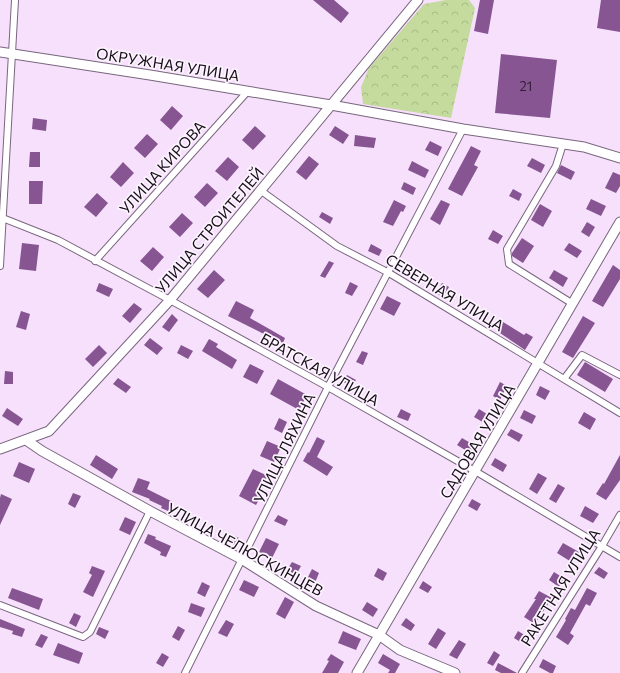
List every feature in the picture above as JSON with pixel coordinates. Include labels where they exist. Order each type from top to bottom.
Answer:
[{"type":"street","points":[[0,266],[1,217],[15,0]]},
{"type":"street","name":"УЛИЦА СТРОИТЕЛЕЙ","points":[[0,449],[49,431],[170,300],[418,0]]},
{"type":"street","name":"ОКРУЖНАЯ УЛИЦА","points":[[0,52],[248,91],[463,129],[584,147],[620,158]]},
{"type":"street","name":"УЛИЦА КИРОВА","points":[[95,261],[248,91]]},
{"type":"street","name":"УЛИЦА ЛЯХИНА","points":[[186,673],[328,387],[463,129]]},
{"type":"street","points":[[563,144],[556,166],[507,249],[509,264],[573,304]]},
{"type":"street","name":"СЕВЕРНАЯ УЛИЦА","points":[[260,190],[337,246],[389,273],[620,413]]},
{"type":"street","name":"БРАТСКАЯ УЛИЦА","points":[[1,217],[58,240],[170,300],[328,387],[475,471],[620,557]]},
{"type":"street","name":"САДОВАЯ УЛИЦА","points":[[357,673],[620,222]]},
{"type":"street","points":[[564,379],[582,355],[620,375]]},
{"type":"street","name":"УЛИЦА ЧЕЛЮСКИНЦЕВ","points":[[26,440],[42,451],[150,511],[243,560],[316,606],[379,635],[400,650],[455,673]]},
{"type":"street","points":[[0,605],[83,637],[90,632],[150,511]]},
{"type":"street","name":"РАКЕТНАЯ УЛИЦА","points":[[522,673],[620,515]]},
{"type":"green space","points":[[446,0],[469,0],[475,8],[451,118],[363,104],[361,87],[369,68],[424,4]]},
{"type":"building","points":[[313,0],[334,0],[349,13],[341,23]]},
{"type":"building","points":[[480,0],[494,0],[488,34],[474,31]]},
{"type":"building","points":[[601,0],[620,0],[620,32],[597,28]]},
{"type":"building","points":[[501,54],[557,60],[550,118],[495,113]]},
{"type":"building","points":[[172,106],[183,116],[171,130],[160,120]]},
{"type":"building","points":[[33,118],[47,120],[46,131],[32,129]]},
{"type":"building","points":[[255,126],[266,136],[253,150],[242,140]]},
{"type":"building","points":[[335,126],[349,135],[343,144],[329,135]]},
{"type":"building","points":[[147,134],[158,144],[145,158],[134,148]]},
{"type":"building","points":[[355,135],[376,138],[374,148],[354,146]]},
{"type":"building","points":[[430,141],[442,147],[438,156],[425,150]]},
{"type":"building","points":[[471,146],[481,151],[474,165],[478,167],[462,196],[448,189]]},
{"type":"building","points":[[30,152],[40,152],[40,167],[29,167]]},
{"type":"building","points":[[309,156],[319,164],[306,180],[296,172]]},
{"type":"building","points":[[228,157],[239,167],[227,181],[215,171]]},
{"type":"building","points":[[532,158],[545,165],[541,173],[527,166]]},
{"type":"building","points":[[412,161],[429,170],[425,178],[408,170]]},
{"type":"building","points":[[123,162],[134,173],[121,187],[110,177]]},
{"type":"building","points":[[561,165],[575,172],[571,180],[557,173]]},
{"type":"building","points":[[613,172],[620,175],[620,186],[616,193],[605,188]]},
{"type":"building","points":[[29,181],[43,181],[42,204],[29,204]]},
{"type":"building","points":[[404,182],[416,188],[413,195],[401,189]]},
{"type":"building","points":[[207,183],[218,193],[205,207],[194,197]]},
{"type":"building","points":[[513,189],[522,194],[519,201],[509,196]]},
{"type":"building","points":[[97,193],[108,203],[96,217],[84,207]]},
{"type":"building","points":[[591,199],[606,206],[601,216],[586,209]]},
{"type":"building","points":[[394,200],[406,206],[403,212],[401,211],[393,226],[383,222]]},
{"type":"building","points":[[441,200],[450,204],[440,225],[430,219]]},
{"type":"building","points":[[540,204],[552,211],[543,227],[531,220]]},
{"type":"building","points":[[322,212],[333,218],[330,224],[319,217]]},
{"type":"building","points":[[182,213],[193,223],[180,237],[169,227]]},
{"type":"building","points":[[587,222],[595,227],[589,237],[581,232]]},
{"type":"building","points":[[493,230],[503,236],[498,244],[488,239]]},
{"type":"building","points":[[522,238],[534,246],[523,263],[512,256],[512,253]]},
{"type":"building","points":[[22,243],[39,245],[36,271],[19,269]]},
{"type":"building","points":[[569,243],[582,251],[577,258],[564,250]]},
{"type":"building","points":[[371,244],[382,250],[379,256],[368,251]]},
{"type":"building","points":[[153,247],[164,257],[152,271],[140,261]]},
{"type":"building","points":[[329,261],[334,263],[325,278],[320,276]]},
{"type":"building","points":[[613,265],[620,270],[620,279],[603,307],[592,301]]},
{"type":"building","points":[[214,270],[225,280],[208,298],[197,289]]},
{"type":"building","points":[[554,270],[568,278],[563,287],[549,278]]},
{"type":"building","points":[[350,282],[358,286],[352,296],[345,293]]},
{"type":"building","points":[[99,283],[113,289],[109,297],[96,291]]},
{"type":"building","points":[[442,283],[449,287],[443,297],[436,293]]},
{"type":"building","points":[[387,296],[401,303],[394,316],[380,309]]},
{"type":"building","points":[[236,301],[254,310],[250,318],[285,338],[283,343],[228,316]]},
{"type":"building","points":[[134,303],[142,309],[130,323],[122,316]]},
{"type":"building","points":[[21,311],[30,314],[26,330],[16,327]]},
{"type":"building","points":[[172,314],[178,320],[169,332],[162,327]]},
{"type":"building","points":[[583,316],[595,323],[573,358],[562,352]]},
{"type":"building","points":[[503,322],[524,335],[526,333],[533,337],[525,350],[497,331]]},
{"type":"building","points":[[150,338],[163,348],[157,355],[144,345]]},
{"type":"building","points":[[209,339],[218,344],[216,347],[237,360],[232,369],[202,351]]},
{"type":"building","points":[[99,345],[107,353],[93,367],[85,359]]},
{"type":"building","points":[[181,345],[193,351],[188,359],[177,353]]},
{"type":"building","points":[[362,351],[368,353],[363,365],[356,362]]},
{"type":"building","points":[[585,362],[613,379],[605,392],[577,375]]},
{"type":"building","points":[[250,364],[264,371],[257,384],[243,377]]},
{"type":"building","points":[[5,371],[13,372],[13,384],[4,384]]},
{"type":"building","points":[[347,375],[356,380],[352,387],[343,382]]},
{"type":"building","points":[[118,378],[131,387],[126,393],[113,384]]},
{"type":"building","points":[[278,379],[307,395],[299,410],[270,394]]},
{"type":"building","points":[[500,382],[507,386],[500,400],[493,396]]},
{"type":"building","points":[[540,386],[550,391],[545,400],[536,395]]},
{"type":"building","points":[[7,408],[23,419],[18,426],[2,416]]},
{"type":"building","points":[[401,409],[411,414],[408,421],[397,417]]},
{"type":"building","points":[[479,409],[490,416],[486,424],[474,417]]},
{"type":"building","points":[[524,410],[536,416],[532,424],[520,418]]},
{"type":"building","points":[[584,412],[596,419],[590,430],[578,423]]},
{"type":"building","points":[[279,418],[287,422],[282,433],[274,429]]},
{"type":"building","points":[[511,429],[523,435],[519,442],[507,435]]},
{"type":"building","points":[[317,437],[325,441],[317,457],[333,467],[327,476],[303,461]]},
{"type":"building","points":[[462,438],[474,445],[470,453],[457,445]]},
{"type":"building","points":[[267,441],[281,447],[274,462],[260,456]]},
{"type":"building","points":[[96,455],[118,469],[112,479],[90,465]]},
{"type":"building","points":[[620,455],[620,480],[606,500],[596,494],[603,483],[604,484]]},
{"type":"building","points":[[495,458],[507,465],[503,472],[491,465]]},
{"type":"building","points":[[19,462],[35,469],[29,483],[13,476]]},
{"type":"building","points":[[253,469],[268,476],[256,505],[239,496]]},
{"type":"building","points":[[538,473],[547,478],[537,494],[529,489]]},
{"type":"building","points":[[138,478],[150,482],[147,489],[173,502],[168,511],[161,508],[162,506],[149,500],[150,499],[132,492]]},
{"type":"building","points":[[558,484],[565,488],[556,503],[549,499]]},
{"type":"building","points":[[73,493],[81,496],[75,508],[68,504]]},
{"type":"building","points":[[1,494],[12,499],[0,525],[0,498]]},
{"type":"building","points":[[472,499],[481,504],[477,511],[468,506]]},
{"type":"building","points":[[585,506],[599,514],[593,523],[580,516]]},
{"type":"building","points":[[278,515],[288,520],[285,526],[274,521]]},
{"type":"building","points":[[125,517],[136,522],[130,535],[119,530]]},
{"type":"building","points":[[227,533],[239,538],[235,545],[224,541]]},
{"type":"building","points":[[148,534],[171,546],[166,557],[160,555],[161,552],[144,543]]},
{"type":"building","points":[[266,538],[279,544],[272,558],[259,552]]},
{"type":"building","points":[[563,543],[579,552],[573,563],[557,553]]},
{"type":"building","points":[[292,562],[301,566],[296,575],[287,570]]},
{"type":"building","points":[[92,566],[105,571],[93,597],[83,592],[92,575],[89,573]]},
{"type":"building","points":[[599,567],[608,573],[604,579],[594,573]]},
{"type":"building","points":[[378,568],[387,573],[383,581],[374,576]]},
{"type":"building","points":[[312,569],[319,573],[314,585],[306,581]]},
{"type":"building","points":[[554,572],[565,579],[559,587],[549,580]]},
{"type":"building","points":[[244,580],[259,587],[254,597],[239,590]]},
{"type":"building","points":[[423,581],[432,587],[428,593],[419,588]]},
{"type":"building","points":[[202,582],[210,586],[205,597],[197,593]]},
{"type":"building","points":[[12,588],[43,599],[39,610],[8,598]]},
{"type":"building","points":[[587,588],[597,593],[590,606],[586,604],[570,633],[574,636],[568,645],[556,637],[571,608],[575,610]]},
{"type":"building","points":[[539,591],[552,598],[535,624],[524,617],[536,599],[534,599]]},
{"type":"building","points":[[285,597],[294,602],[285,619],[276,614]]},
{"type":"building","points":[[367,602],[378,609],[373,617],[362,610]]},
{"type":"building","points":[[191,603],[205,608],[201,617],[188,612]]},
{"type":"building","points":[[74,613],[81,616],[76,627],[69,623]]},
{"type":"building","points":[[406,618],[415,625],[411,631],[401,625]]},
{"type":"building","points":[[0,619],[25,629],[22,637],[12,634],[13,631],[0,627]]},
{"type":"building","points":[[226,620],[234,624],[227,637],[218,633]]},
{"type":"building","points":[[178,626],[185,630],[179,641],[172,637]]},
{"type":"building","points":[[99,627],[109,631],[105,639],[96,634]]},
{"type":"building","points":[[438,628],[446,633],[436,649],[428,644]]},
{"type":"building","points":[[343,631],[361,639],[356,650],[338,643]]},
{"type":"building","points":[[518,631],[531,639],[527,646],[514,638]]},
{"type":"building","points":[[41,634],[48,637],[42,648],[35,645]]},
{"type":"building","points":[[459,640],[466,644],[457,659],[449,655]]},
{"type":"building","points":[[58,643],[83,653],[79,664],[53,655]]},
{"type":"building","points":[[494,651],[500,655],[493,666],[487,663]]},
{"type":"building","points":[[162,653],[169,657],[163,667],[156,663]]},
{"type":"building","points":[[331,654],[344,662],[338,673],[322,673],[329,661],[327,660]]},
{"type":"building","points":[[383,654],[400,664],[395,673],[388,673],[390,670],[378,663]]},
{"type":"building","points":[[543,659],[556,666],[553,673],[539,667]]},
{"type":"building","points":[[498,663],[517,673],[501,673],[495,670]]}]
